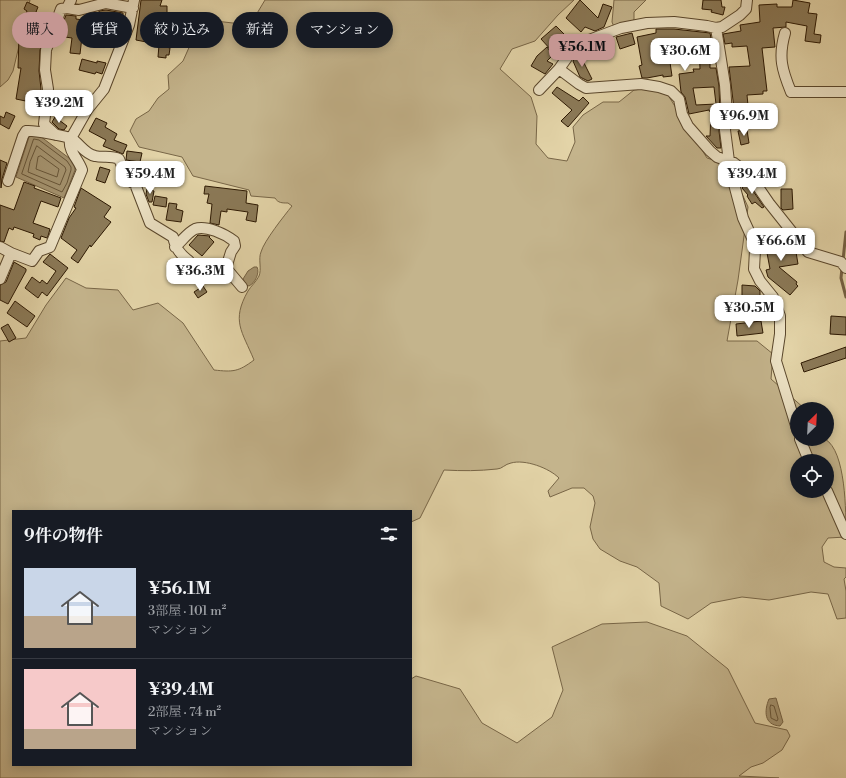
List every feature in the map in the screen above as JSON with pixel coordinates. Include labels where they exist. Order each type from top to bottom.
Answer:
[{"type":"street","points":[[539,90],[559,69],[571,52],[579,44],[621,28],[647,23],[674,22],[716,28],[722,27],[740,16],[749,1]]},
{"type":"street","points":[[0,247],[32,261],[39,251],[50,246],[82,170],[69,145],[71,138],[87,110],[104,89],[129,25],[133,4],[98,2],[79,10],[69,4],[61,9],[46,50],[44,70],[48,89],[44,124],[56,135]]},
{"type":"street","points":[[716,28],[724,85],[727,116],[725,130],[730,168],[744,218],[753,240],[755,250],[754,269],[760,281],[773,297],[780,316],[780,334],[776,361],[790,406]]},
{"type":"street","points":[[785,34],[781,61],[784,76],[791,92],[846,92]]},
{"type":"street","points":[[559,69],[586,88],[642,84],[671,91],[679,99],[682,114],[688,126],[717,157],[743,168],[749,174],[769,203],[808,252],[841,262],[846,268]]},
{"type":"street","points":[[8,181],[26,130],[71,138],[87,153],[95,156],[113,156],[119,159],[128,180],[134,184],[150,223],[173,237],[175,247],[179,254],[189,261]]},
{"type":"street","points":[[175,247],[194,230],[200,228],[230,237],[234,241],[235,246],[231,252],[226,268],[242,287]]},
{"type":"street","points":[[0,279],[11,253]]},
{"type":"street","points":[[830,498],[846,534]]},
{"type":"shaded area","points":[[0,0],[30,0],[27,12],[12,12],[12,48],[19,48],[13,71],[8,80],[0,87]]},
{"type":"shaded area","points":[[265,0],[574,0],[558,15],[535,41],[512,49],[500,69],[531,97],[537,116],[536,144],[548,158],[567,161],[575,142],[573,127],[583,115],[603,102],[619,102],[634,90],[663,87],[707,158],[729,165],[748,207],[738,280],[727,341],[757,341],[773,354],[771,379],[797,402],[790,402],[790,446],[832,446],[837,456],[841,469],[845,498],[846,537],[828,538],[822,547],[824,562],[834,567],[846,568],[846,577],[844,579],[846,591],[846,618],[837,619],[828,594],[811,592],[769,600],[742,597],[711,603],[688,619],[661,606],[659,583],[637,567],[620,561],[600,549],[593,539],[590,527],[595,503],[593,496],[584,488],[572,488],[550,497],[548,491],[559,478],[555,474],[543,468],[523,462],[511,463],[499,469],[490,470],[444,470],[420,518],[412,522],[412,510],[12,510],[12,766],[412,766],[412,678],[416,676],[460,689],[482,723],[517,743],[552,717],[563,690],[552,647],[602,624],[647,622],[687,636],[728,669],[755,723],[787,730],[790,736],[782,750],[763,763],[751,767],[739,776],[779,778],[0,778],[0,341],[26,338],[46,305],[66,278],[86,288],[118,290],[133,310],[158,303],[183,323],[214,370],[226,371],[239,369],[254,360],[240,326],[240,310],[248,291],[259,276],[260,255],[263,247],[292,206],[288,203],[279,202],[275,198],[251,196],[249,190],[193,176],[182,157],[139,147],[130,131],[136,119],[149,111],[158,98],[169,89],[168,75],[183,61],[189,48],[224,48],[224,22],[232,23],[232,48],[288,48],[288,12],[258,12]]},
{"type":"shaded area","points":[[614,0],[646,0],[634,12],[634,20],[614,27],[612,22]]},
{"type":"water","points":[[31,135],[40,136],[69,158],[75,166],[75,170],[64,198],[16,177],[29,137]]},
{"type":"water","points":[[254,267],[257,267],[258,269],[256,278],[251,285],[246,285],[243,279],[248,271]]},
{"type":"water","points":[[776,698],[783,722],[780,726],[771,723],[768,720],[766,713],[769,699]]},
{"type":"building","points":[[141,0],[162,0],[160,6],[167,6],[167,12],[140,12],[140,41],[136,40]]},
{"type":"building","points":[[580,0],[598,18],[603,4],[612,7],[604,27],[595,31],[585,27],[581,32],[566,18]]},
{"type":"building","points":[[703,0],[721,0],[722,7],[725,7],[723,15],[711,12],[712,10],[702,9]]},
{"type":"building","points":[[793,0],[810,3],[808,13],[817,14],[814,34],[821,35],[820,43],[805,41],[807,26],[786,22],[786,27],[773,28],[775,47],[762,48],[767,91],[763,91],[763,94],[747,95],[749,116],[735,117],[729,67],[750,66],[747,46],[732,47],[732,43],[725,44],[723,34],[741,31],[740,25],[760,22],[759,5],[777,4],[777,7],[792,7]]},
{"type":"building","points":[[27,2],[38,7],[36,12],[27,12],[24,9]]},
{"type":"building","points":[[106,10],[117,12],[99,12]]},
{"type":"building","points":[[68,15],[76,16],[76,48],[81,48],[80,54],[70,53],[72,38],[68,37]]},
{"type":"building","points":[[556,26],[567,37],[552,51],[541,39]]},
{"type":"building","points":[[656,29],[674,29],[710,33],[713,49],[710,49],[710,68],[716,68],[719,86],[719,131],[721,148],[717,148],[706,136],[710,136],[711,112],[709,110],[689,114],[685,97],[681,92],[679,74],[694,72],[693,69],[700,69],[699,43],[667,42],[672,76],[663,77],[663,75],[642,78],[639,66],[642,65],[637,37],[656,33]],"holes":[[[714,87],[716,104],[696,105],[693,88]]]},
{"type":"building","points":[[632,33],[635,44],[620,49],[616,37]]},
{"type":"building","points":[[547,47],[553,55],[547,61],[553,64],[545,74],[531,66],[537,56]]},
{"type":"building","points":[[19,48],[41,48],[39,71],[41,89],[40,104],[16,99],[21,68],[18,68]]},
{"type":"building","points":[[159,48],[170,48],[169,55],[166,55],[166,58],[158,57]]},
{"type":"building","points":[[579,53],[592,79],[588,81],[580,77],[573,61]]},
{"type":"building","points":[[82,59],[97,63],[97,61],[106,63],[102,74],[79,70]]},
{"type":"building","points":[[557,87],[579,101],[583,97],[589,103],[568,127],[561,121],[572,110],[552,93]]},
{"type":"building","points":[[6,112],[15,116],[9,129],[0,124],[0,116],[4,118]]},
{"type":"building","points":[[55,117],[67,126],[64,130],[59,129],[52,122]]},
{"type":"building","points":[[96,118],[107,123],[105,127],[117,134],[114,140],[127,145],[123,154],[103,146],[106,140],[89,131]]},
{"type":"building","points":[[747,130],[749,143],[741,145],[738,131]]},
{"type":"building","points":[[127,151],[142,153],[140,162],[126,160]]},
{"type":"building","points":[[0,160],[7,163],[1,188]]},
{"type":"building","points":[[100,167],[110,170],[105,183],[96,180]]},
{"type":"building","points":[[24,182],[35,186],[34,188],[61,198],[58,207],[41,201],[33,223],[50,229],[48,236],[47,238],[41,236],[40,240],[33,237],[34,234],[14,227],[13,230],[9,228],[4,242],[0,241],[0,205],[14,210]]},
{"type":"building","points":[[747,182],[764,207],[762,208],[755,202],[752,204],[747,196],[748,195],[742,188]]},
{"type":"building","points":[[205,186],[247,191],[246,203],[258,205],[256,222],[246,220],[248,212],[227,209],[227,212],[221,211],[219,225],[210,223],[212,204],[207,203],[209,194],[204,194]]},
{"type":"building","points":[[81,188],[111,207],[104,217],[111,222],[91,247],[90,245],[78,263],[71,258],[77,250],[61,238],[69,218],[76,208],[74,207]]},
{"type":"building","points":[[147,189],[154,191],[152,202],[149,202],[146,194]]},
{"type":"building","points":[[781,189],[792,189],[793,209],[783,210],[781,208]]},
{"type":"building","points":[[155,196],[167,198],[166,207],[153,205]]},
{"type":"building","points":[[169,203],[177,204],[176,209],[183,211],[181,222],[166,220]]},
{"type":"building","points":[[782,233],[784,244],[792,242],[795,246],[798,264],[779,267],[797,282],[796,284],[798,286],[790,295],[768,277],[766,270],[770,269],[764,237]]},
{"type":"building","points":[[198,235],[210,236],[209,237],[214,242],[202,256],[189,245]]},
{"type":"building","points":[[50,254],[68,268],[47,296],[42,292],[38,298],[25,288],[32,277],[40,283],[42,280],[47,284],[56,271],[43,262]]},
{"type":"building","points":[[14,262],[26,269],[26,271],[8,304],[0,300],[0,285],[6,282]]},
{"type":"building","points":[[742,285],[755,286],[760,291],[760,300],[767,300],[774,318],[762,318],[762,307],[742,307]]},
{"type":"building","points":[[203,286],[207,292],[198,298],[194,292]]},
{"type":"building","points":[[15,301],[35,316],[27,327],[7,313]]},
{"type":"building","points":[[831,316],[846,317],[846,335],[830,334]]},
{"type":"building","points":[[761,321],[763,333],[737,336],[736,324]]},
{"type":"building","points":[[8,324],[16,338],[9,342],[1,328]]},
{"type":"building","points":[[846,347],[846,358],[804,372],[801,363]]},
{"type":"waterway","points":[[843,260],[846,232]]},
{"type":"waterway","points":[[842,268],[841,278],[846,297]]}]
